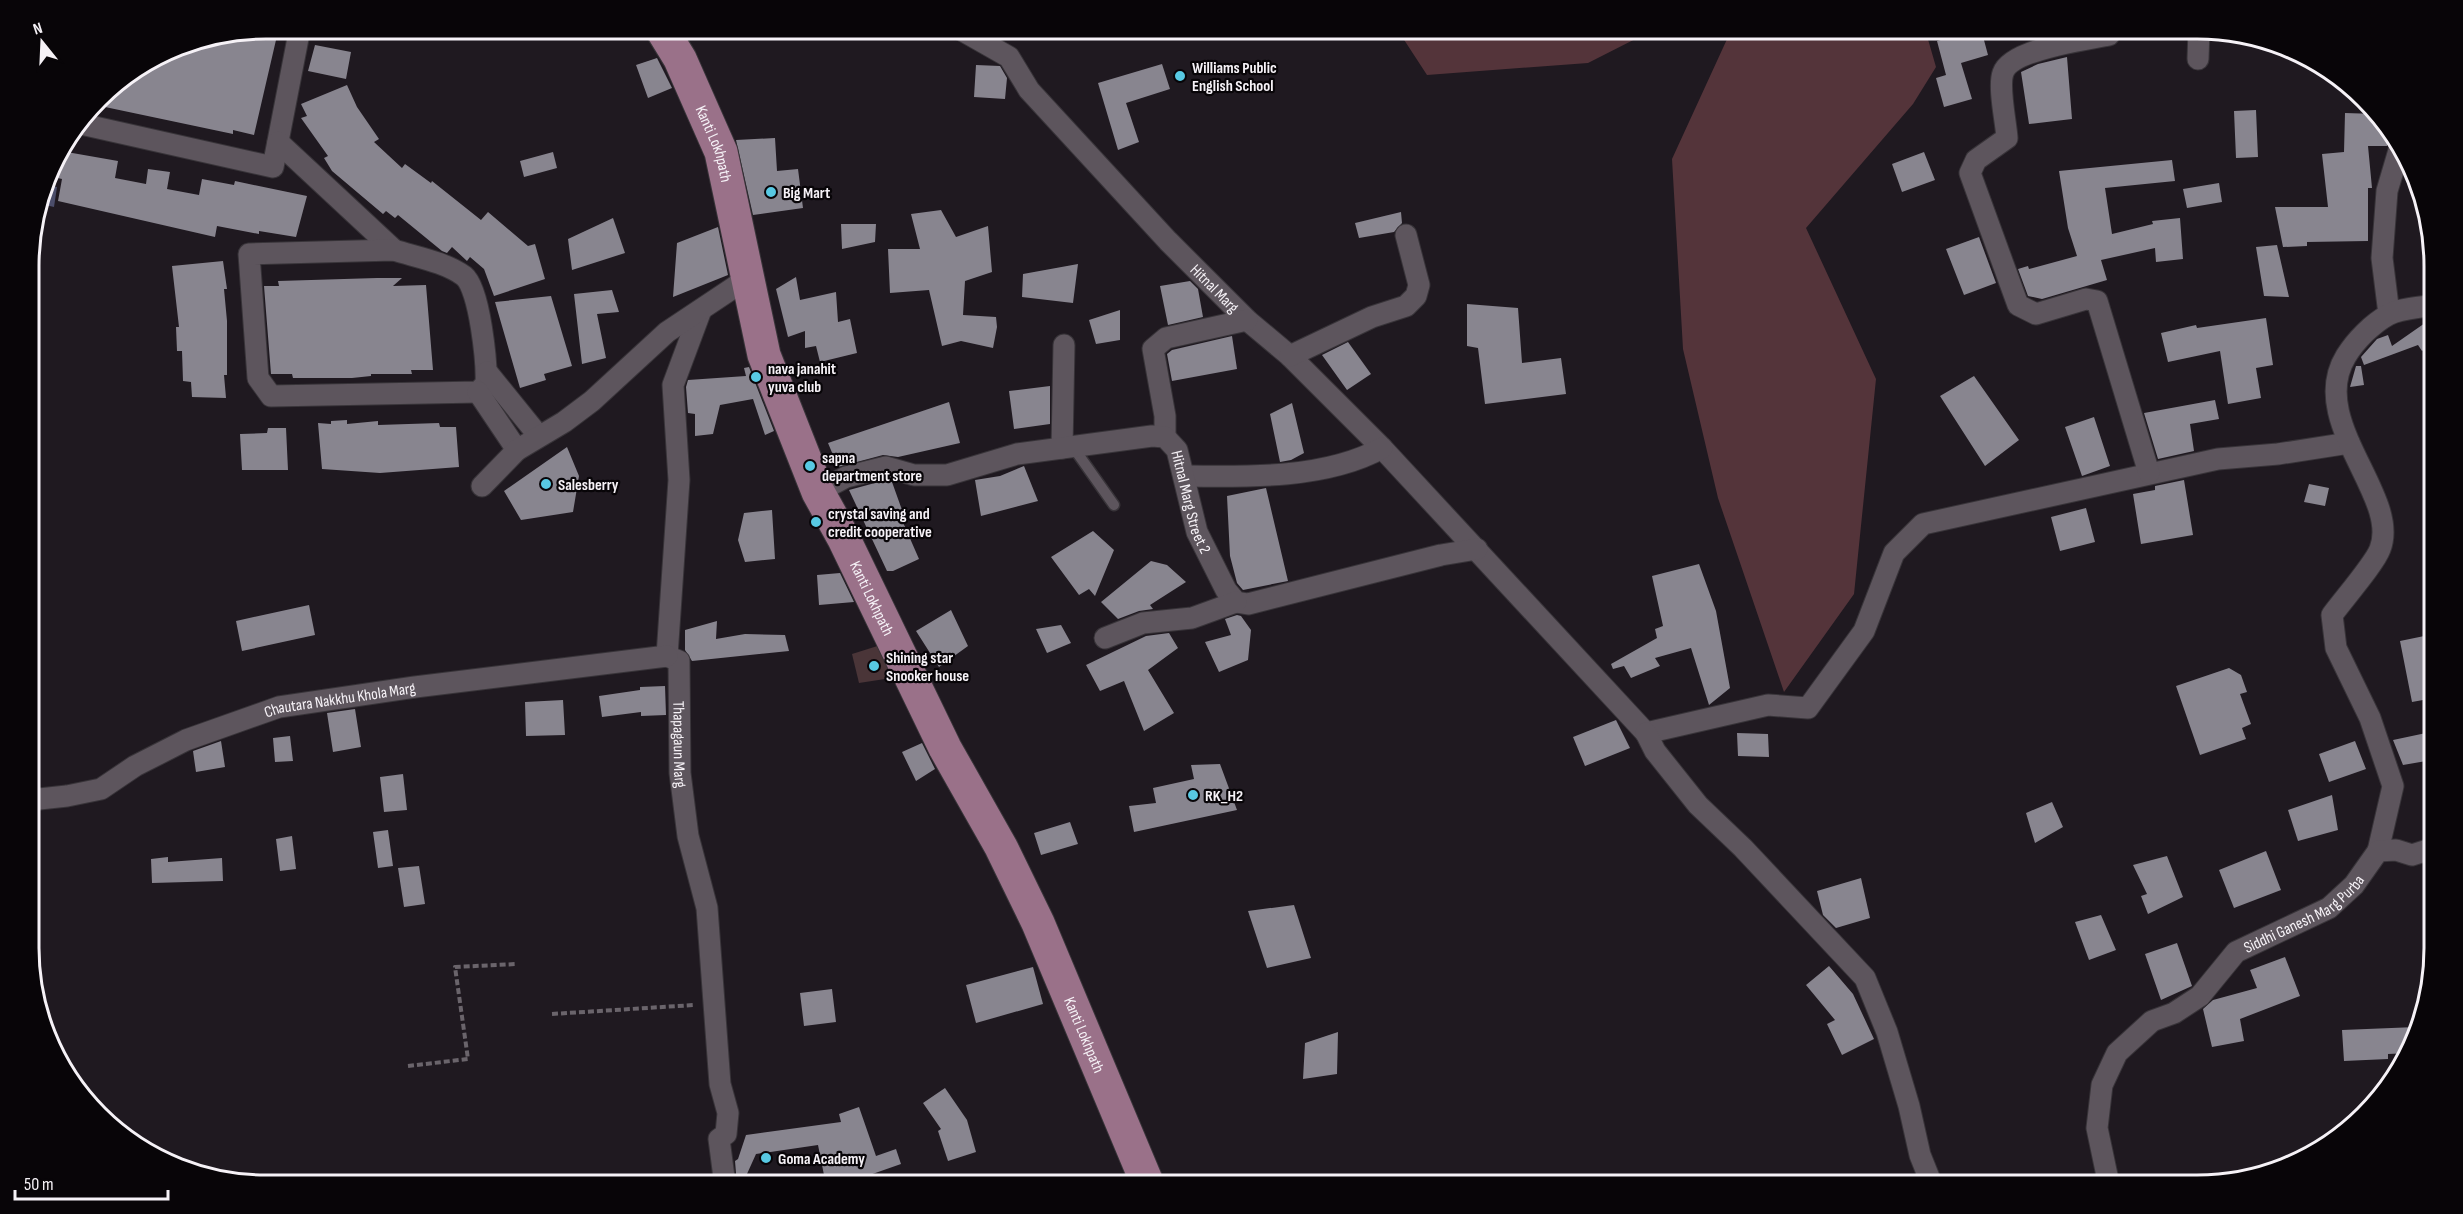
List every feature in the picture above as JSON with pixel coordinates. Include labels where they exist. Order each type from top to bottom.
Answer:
[{"type":"main road","name":"Kanti Lokhpath","points":[[668,39],[680,59],[721,152],[764,355],[818,492],[844,538],[945,748],[1001,847],[1033,914],[1144,1175]]},
{"type":"street","points":[[88,126],[273,168],[298,39]]},
{"type":"street","name":"Hitnal Marg","points":[[977,39],[1009,57],[1029,90],[1168,241],[1247,320],[1290,356],[1382,448],[1646,733],[1655,751],[1698,805],[1743,848],[1865,978],[1887,1032],[1920,1155],[1928,1175]]},
{"type":"street","points":[[2092,39],[2024,55],[2007,64],[2002,76],[2007,138],[1976,160],[1970,173],[2018,305],[2036,314],[2086,298],[2097,301],[2149,473]]},
{"type":"street","points":[[2198,59],[2199,39]]},
{"type":"street","points":[[278,142],[394,250]]},
{"type":"street","points":[[2389,314],[2382,258],[2386,191],[2397,158]]},
{"type":"street","points":[[1290,356],[1372,317],[1406,306],[1416,296],[1419,285],[1406,235]]},
{"type":"street","points":[[517,450],[482,382],[475,295],[466,278],[452,269],[394,250],[249,254],[258,378],[271,396],[482,382],[537,435]]},
{"type":"street","points":[[482,486],[517,450],[537,435],[564,422],[592,401],[667,332],[748,278]]},
{"type":"street","points":[[2424,307],[2389,314],[2355,342],[2338,369],[2334,394],[2349,443],[2382,517],[2381,549],[2332,615],[2336,648],[2370,718],[2393,786],[2378,851],[2396,850],[2412,855],[2424,851]]},
{"type":"street","points":[[667,657],[679,480],[673,386],[701,310]]},
{"type":"street","points":[[1165,436],[1165,416],[1153,349],[1166,338],[1247,320]]},
{"type":"street","points":[[1064,345],[1067,447]]},
{"type":"street","name":"Hitnal Marg Street 2","points":[[818,492],[846,477],[886,467],[914,475],[947,475],[1017,454],[1165,436],[1178,450],[1197,532],[1226,590],[1236,602]]},
{"type":"street","points":[[1646,733],[1768,705],[1808,708],[1864,631],[1894,553],[1923,524],[2218,459],[2278,454],[2349,443]]},
{"type":"street","points":[[1184,476],[1234,477],[1299,472],[1366,457],[1382,448]]},
{"type":"street","points":[[1105,638],[1143,623],[1192,618],[1236,602],[1248,604],[1441,555],[1477,549]]},
{"type":"street","name":"Chautara Nakkhu Khola Marg","points":[[39,799],[101,789],[135,766],[186,740],[232,721],[279,707],[415,687],[667,657]]},
{"type":"street","name":"Thapagaun Marg","points":[[667,657],[679,661],[680,773],[688,836],[707,908],[720,1084],[728,1113],[726,1134],[719,1139],[724,1175]]},
{"type":"street","name":"Siddhi Ganesh Marg Purba","points":[[2107,1175],[2097,1128],[2102,1085],[2117,1053],[2152,1021],[2174,1013],[2200,996],[2236,952],[2329,909],[2354,885],[2378,851]]},
{"type":"lane","points":[[1067,447],[1114,505]]},
{"type":"path","points":[[408,1066],[468,1059],[455,968],[517,964]]},
{"type":"path","points":[[552,1014],[713,1004]]},
{"type":"shaded area","points":[[1404,39],[1635,39],[1588,63],[1427,75]]},
{"type":"shaded area","points":[[1727,39],[1928,39],[1936,67],[1913,104],[1806,228],[1876,379],[1854,594],[1784,692],[1718,498],[1683,349],[1672,159]]},
{"type":"shaded area","name":"Shining star Snooker house","points":[[887,643],[898,677],[859,683],[852,654]]},
{"type":"water","points":[[53,186],[57,187],[54,207],[47,205]]},
{"type":"building","points":[[251,39],[276,40],[254,135],[233,130],[233,134],[105,107],[116,95],[140,77],[179,56],[222,43]]},
{"type":"building","points":[[1984,39],[1988,55],[1961,63],[1972,99],[1944,107],[1936,78],[1946,75],[1937,41]]},
{"type":"building","points":[[315,45],[351,52],[346,79],[308,71]]},
{"type":"building","points":[[2067,57],[2072,119],[2029,124],[2021,72],[2038,64]]},
{"type":"building","points":[[657,58],[672,88],[648,98],[636,65]]},
{"type":"building","points":[[1162,64],[1170,89],[1126,103],[1139,142],[1118,150],[1098,83]]},
{"type":"building","points":[[976,65],[1000,66],[1007,78],[1005,99],[974,97]]},
{"type":"building","points":[[347,85],[357,107],[379,139],[374,142],[402,168],[405,164],[431,183],[432,181],[481,220],[488,212],[528,246],[535,244],[545,279],[494,296],[484,269],[470,257],[467,261],[452,247],[447,253],[442,251],[398,215],[395,218],[386,211],[383,214],[332,171],[324,158],[328,156],[301,118],[307,116],[301,104]]},
{"type":"building","points":[[2256,110],[2258,157],[2236,158],[2234,111]]},
{"type":"building","points":[[2345,113],[2365,114],[2387,142],[2387,146],[2368,146],[2372,188],[2368,188],[2368,241],[2307,242],[2307,246],[2283,247],[2275,207],[2328,207],[2322,154],[2344,152]]},
{"type":"building","name":"Big Mart","points":[[775,138],[777,171],[798,169],[803,208],[753,215],[736,140]]},
{"type":"building","points":[[69,152],[118,161],[115,178],[146,184],[148,169],[170,172],[167,189],[199,195],[202,179],[234,185],[235,181],[307,196],[296,237],[259,231],[259,234],[217,226],[215,237],[58,201],[62,179],[57,178]]},
{"type":"building","points":[[553,152],[557,168],[524,177],[520,161]]},
{"type":"building","points":[[1924,152],[1935,180],[1902,192],[1892,164]]},
{"type":"building","points":[[2172,160],[2175,181],[2105,188],[2112,234],[2153,224],[2152,221],[2180,218],[2183,259],[2156,262],[2155,248],[2101,260],[2107,280],[2042,299],[2028,296],[2018,269],[2028,266],[2029,269],[2077,256],[2068,228],[2059,171]]},
{"type":"building","points":[[2219,183],[2222,202],[2187,208],[2183,189]]},
{"type":"building","points":[[941,210],[956,237],[988,226],[992,272],[965,281],[963,315],[996,317],[997,327],[993,348],[961,341],[942,346],[929,290],[890,293],[888,249],[920,249],[911,214]]},
{"type":"building","points":[[1401,212],[1402,223],[1394,232],[1359,238],[1355,223]]},
{"type":"building","points":[[613,218],[625,253],[572,270],[568,239]]},
{"type":"building","points":[[841,224],[876,224],[875,242],[842,249]]},
{"type":"building","points":[[718,227],[728,275],[673,297],[677,243]]},
{"type":"building","points":[[1979,237],[1996,283],[1964,295],[1946,249]]},
{"type":"building","points":[[2277,245],[2289,297],[2264,296],[2256,247]]},
{"type":"building","points":[[223,261],[227,289],[224,289],[227,321],[227,375],[224,375],[226,398],[192,397],[191,382],[183,381],[182,351],[177,351],[176,327],[179,327],[172,266]]},
{"type":"building","points":[[1078,264],[1073,303],[1022,297],[1023,274]]},
{"type":"building","points":[[796,277],[800,300],[836,292],[838,322],[850,319],[857,353],[820,362],[816,346],[805,348],[805,331],[788,337],[776,289]]},
{"type":"building","points":[[402,278],[393,286],[426,285],[433,370],[411,370],[412,374],[371,374],[371,376],[352,378],[293,378],[292,374],[271,374],[264,286],[279,286],[278,281]]},
{"type":"building","points":[[1190,281],[1198,289],[1203,317],[1168,325],[1160,286]]},
{"type":"building","points":[[612,290],[619,312],[597,314],[606,358],[582,364],[574,294]]},
{"type":"building","points":[[551,296],[572,366],[544,374],[546,380],[520,388],[495,302]]},
{"type":"building","points":[[1467,304],[1518,308],[1522,363],[1561,358],[1566,394],[1485,404],[1478,348],[1467,346]]},
{"type":"building","points":[[1120,310],[1120,340],[1096,344],[1089,320]]},
{"type":"building","points":[[2266,318],[2273,365],[2256,368],[2261,398],[2228,404],[2220,351],[2168,362],[2161,333],[2196,325],[2197,328]]},
{"type":"building","points":[[2424,324],[2424,350],[2422,351],[2418,345],[2364,365],[2361,357],[2377,339],[2388,335],[2392,346]]},
{"type":"building","points":[[1232,336],[1237,369],[1172,381],[1167,354],[1172,350]]},
{"type":"building","points":[[1348,342],[1371,374],[1347,390],[1322,355]]},
{"type":"building","points":[[2356,366],[2361,366],[2364,385],[2350,387]]},
{"type":"building","points":[[749,367],[774,431],[765,435],[753,399],[720,405],[713,434],[695,436],[695,414],[688,413],[686,387],[688,380],[746,376],[744,368]]},
{"type":"building","points":[[1974,376],[2019,440],[1985,466],[1940,396]]},
{"type":"building","points":[[1050,386],[1050,424],[1014,429],[1009,391]]},
{"type":"building","points":[[2215,400],[2219,419],[2190,424],[2194,451],[2158,459],[2144,413]]},
{"type":"building","points":[[949,402],[960,443],[898,457],[883,455],[838,467],[828,443]]},
{"type":"building","points":[[1292,403],[1304,453],[1291,460],[1280,462],[1270,414]]},
{"type":"building","points":[[2094,417],[2110,466],[2082,476],[2065,427]]},
{"type":"building","points":[[347,420],[347,424],[378,421],[378,425],[439,423],[440,427],[456,427],[459,467],[380,473],[322,469],[318,423],[331,424],[331,421]]},
{"type":"building","points":[[268,428],[286,428],[288,470],[242,470],[240,434],[267,433]]},
{"type":"building","name":"Salesberry","points":[[567,447],[579,476],[573,512],[521,520],[504,491]]},
{"type":"building","points":[[1024,466],[1038,501],[981,516],[975,480],[1000,476]]},
{"type":"building","points":[[886,480],[892,482],[902,510],[898,511],[919,559],[893,571],[887,571],[849,490]]},
{"type":"building","points":[[2184,480],[2193,535],[2141,544],[2133,494],[2155,490],[2155,486]]},
{"type":"building","points":[[2309,484],[2329,488],[2325,506],[2304,502]]},
{"type":"building","points":[[1266,488],[1288,581],[1243,590],[1237,583],[1230,556],[1227,496]]},
{"type":"building","points":[[2086,508],[2095,542],[2060,551],[2051,517]]},
{"type":"building","points":[[772,510],[775,559],[745,562],[738,540],[744,513]]},
{"type":"building","points":[[1093,531],[1114,550],[1095,596],[1089,589],[1079,595],[1051,557]]},
{"type":"building","points":[[1151,561],[1167,565],[1186,582],[1150,605],[1153,609],[1139,611],[1118,619],[1101,602]]},
{"type":"building","points":[[1699,564],[1716,611],[1730,688],[1709,705],[1691,648],[1655,658],[1660,666],[1631,678],[1624,666],[1613,669],[1611,664],[1657,638],[1655,629],[1663,626],[1652,576]]},
{"type":"building","points":[[840,573],[854,602],[819,605],[817,575]]},
{"type":"building","points":[[309,605],[315,635],[242,651],[236,621]]},
{"type":"building","points":[[951,610],[968,646],[939,667],[916,631]]},
{"type":"building","points":[[1241,616],[1251,630],[1248,660],[1219,672],[1205,642],[1231,635],[1225,619]]},
{"type":"building","points":[[717,621],[716,639],[745,634],[785,635],[789,651],[692,661],[685,650],[685,630]]},
{"type":"building","points":[[1061,625],[1071,643],[1047,653],[1036,629]]},
{"type":"building","points":[[1169,633],[1178,648],[1148,670],[1174,713],[1144,731],[1124,681],[1100,691],[1086,665],[1146,636]]},
{"type":"building","points":[[2424,636],[2424,700],[2412,702],[2400,641]]},
{"type":"building","points":[[2229,668],[2241,675],[2247,692],[2240,694],[2251,724],[2242,728],[2246,739],[2200,755],[2176,686]]},
{"type":"building","points":[[665,686],[666,715],[641,716],[641,712],[602,717],[599,696],[640,690],[640,687]]},
{"type":"building","points":[[563,700],[565,735],[526,736],[525,702]]},
{"type":"building","points":[[355,709],[361,747],[333,752],[327,713]]},
{"type":"building","points":[[1616,720],[1630,748],[1585,766],[1573,737]]},
{"type":"building","points":[[1737,733],[1768,734],[1769,757],[1738,756]]},
{"type":"building","points":[[2424,733],[2424,761],[2403,765],[2393,740]]},
{"type":"building","points":[[290,736],[293,761],[275,762],[273,738]]},
{"type":"building","points":[[221,741],[225,767],[196,772],[193,751]]},
{"type":"building","points":[[2355,741],[2366,769],[2329,782],[2319,754]]},
{"type":"building","points":[[922,743],[935,769],[916,781],[902,752]]},
{"type":"building","name":"RK_H2","points":[[1220,764],[1237,810],[1134,832],[1129,806],[1156,803],[1153,788],[1194,779],[1191,765]]},
{"type":"building","points":[[403,774],[407,810],[384,812],[380,777]]},
{"type":"building","points":[[2332,795],[2338,830],[2298,841],[2288,810]]},
{"type":"building","points":[[2052,802],[2063,827],[2035,843],[2026,813]]},
{"type":"building","points":[[1070,822],[1078,844],[1041,855],[1034,833]]},
{"type":"building","points":[[388,830],[393,866],[378,868],[373,832]]},
{"type":"building","points":[[292,836],[296,869],[280,871],[276,839]]},
{"type":"building","points":[[2266,851],[2281,890],[2234,908],[2219,870]]},
{"type":"building","points":[[2167,856],[2183,897],[2148,914],[2141,896],[2147,894],[2133,865]]},
{"type":"building","points":[[168,857],[168,862],[222,858],[223,881],[152,883],[151,859]]},
{"type":"building","points":[[419,866],[425,904],[404,907],[398,868]]},
{"type":"building","points":[[1861,878],[1870,918],[1836,928],[1823,915],[1817,891]]},
{"type":"building","points":[[1294,905],[1311,958],[1267,968],[1248,911]]},
{"type":"building","points":[[2101,915],[2116,950],[2089,960],[2075,922]]},
{"type":"building","points":[[2177,943],[2192,986],[2161,1000],[2145,954]]},
{"type":"building","points":[[2285,957],[2300,996],[2240,1019],[2244,1041],[2212,1047],[2203,1009],[2213,1000],[2257,988],[2250,970]]},
{"type":"building","points":[[1829,966],[1853,994],[1874,1039],[1842,1055],[1827,1024],[1835,1020],[1806,985]]},
{"type":"building","points":[[1033,967],[1043,1004],[976,1023],[966,985]]},
{"type":"building","points":[[832,989],[836,1022],[804,1026],[800,993]]},
{"type":"building","points":[[2410,1027],[2398,1054],[2388,1054],[2388,1059],[2344,1061],[2342,1030]]},
{"type":"building","points":[[1338,1032],[1337,1074],[1303,1079],[1305,1043]]},
{"type":"building","points":[[945,1088],[967,1120],[976,1152],[948,1161],[938,1131],[941,1129],[923,1103]]},
{"type":"building","points":[[859,1107],[876,1156],[896,1149],[901,1164],[870,1175],[824,1175],[818,1145],[756,1154],[747,1175],[736,1175],[735,1161],[738,1159],[746,1135],[841,1122],[839,1114]]},
{"type":"place","name":"Williams Public English School","points":[[1180,76]]},
{"type":"place","name":"Big Mart","points":[[771,192]]},
{"type":"place","name":"nava janahit yuva club","points":[[756,377]]},
{"type":"place","name":"sapna department store","points":[[810,466]]},
{"type":"place","name":"Salesberry","points":[[546,484]]},
{"type":"place","name":"crystal saving and credit cooperative","points":[[816,522]]},
{"type":"place","name":"Shining star Snooker house","points":[[874,666]]},
{"type":"place","name":"RK_H2","points":[[1193,795]]},
{"type":"place","name":"Goma Academy","points":[[766,1158]]}]
